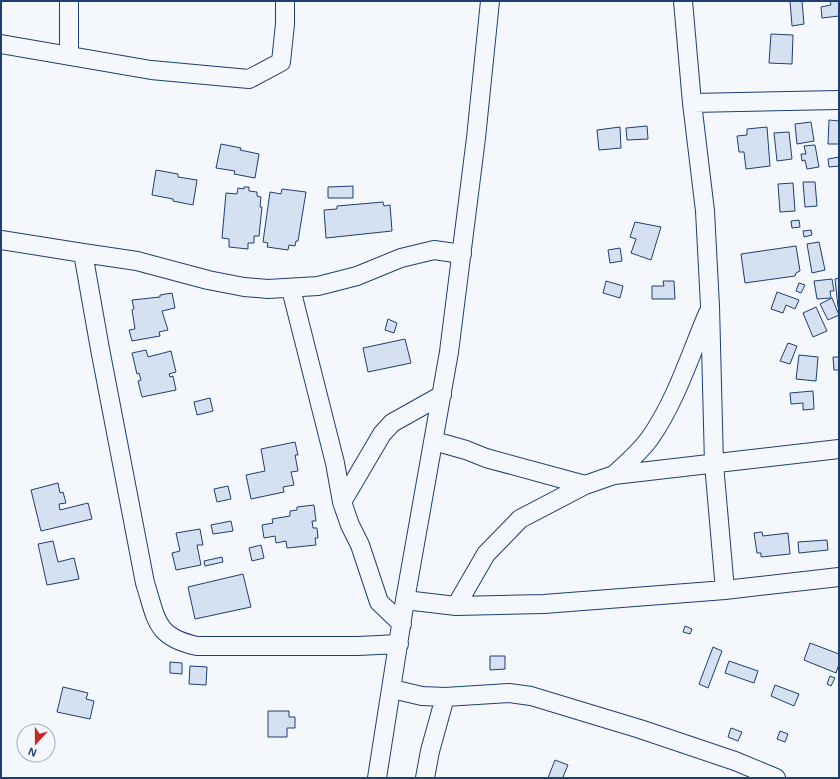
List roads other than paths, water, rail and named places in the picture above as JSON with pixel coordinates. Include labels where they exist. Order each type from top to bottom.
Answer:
[{"type":"street","points":[[69,1],[69,56]]},
{"type":"street","points":[[1,44],[151,70],[249,79],[281,62],[285,24],[285,1]]},
{"type":"street","points":[[377,778],[442,395],[462,254],[490,1]]},
{"type":"street","points":[[683,1],[692,103],[705,211],[710,306],[714,464],[725,590]]},
{"type":"street","points":[[692,103],[839,100]]},
{"type":"street","points":[[1,240],[137,261],[208,280],[244,287],[291,289],[318,286],[358,276],[415,254],[434,250],[462,254]]},
{"type":"street","points":[[83,253],[145,583],[156,617],[162,628],[170,637],[179,642],[197,646],[358,646],[399,644]]},
{"type":"street","points":[[291,289],[342,502],[350,525],[360,544],[379,602],[402,624]]},
{"type":"street","points":[[614,475],[636,455],[650,437],[664,413],[677,387],[710,306]]},
{"type":"street","points":[[342,502],[382,434],[392,423],[442,395]]},
{"type":"street","points":[[434,441],[466,450],[486,458],[585,485]]},
{"type":"street","points":[[456,606],[486,554],[520,519],[585,485],[614,475],[839,449]]},
{"type":"street","points":[[406,600],[456,606],[544,604],[725,590],[839,577]]},
{"type":"street","points":[[392,688],[422,696],[445,697],[509,692],[536,697],[573,710],[640,729],[735,761],[776,778]]},
{"type":"street","points":[[425,778],[430,751],[445,697]]}]
